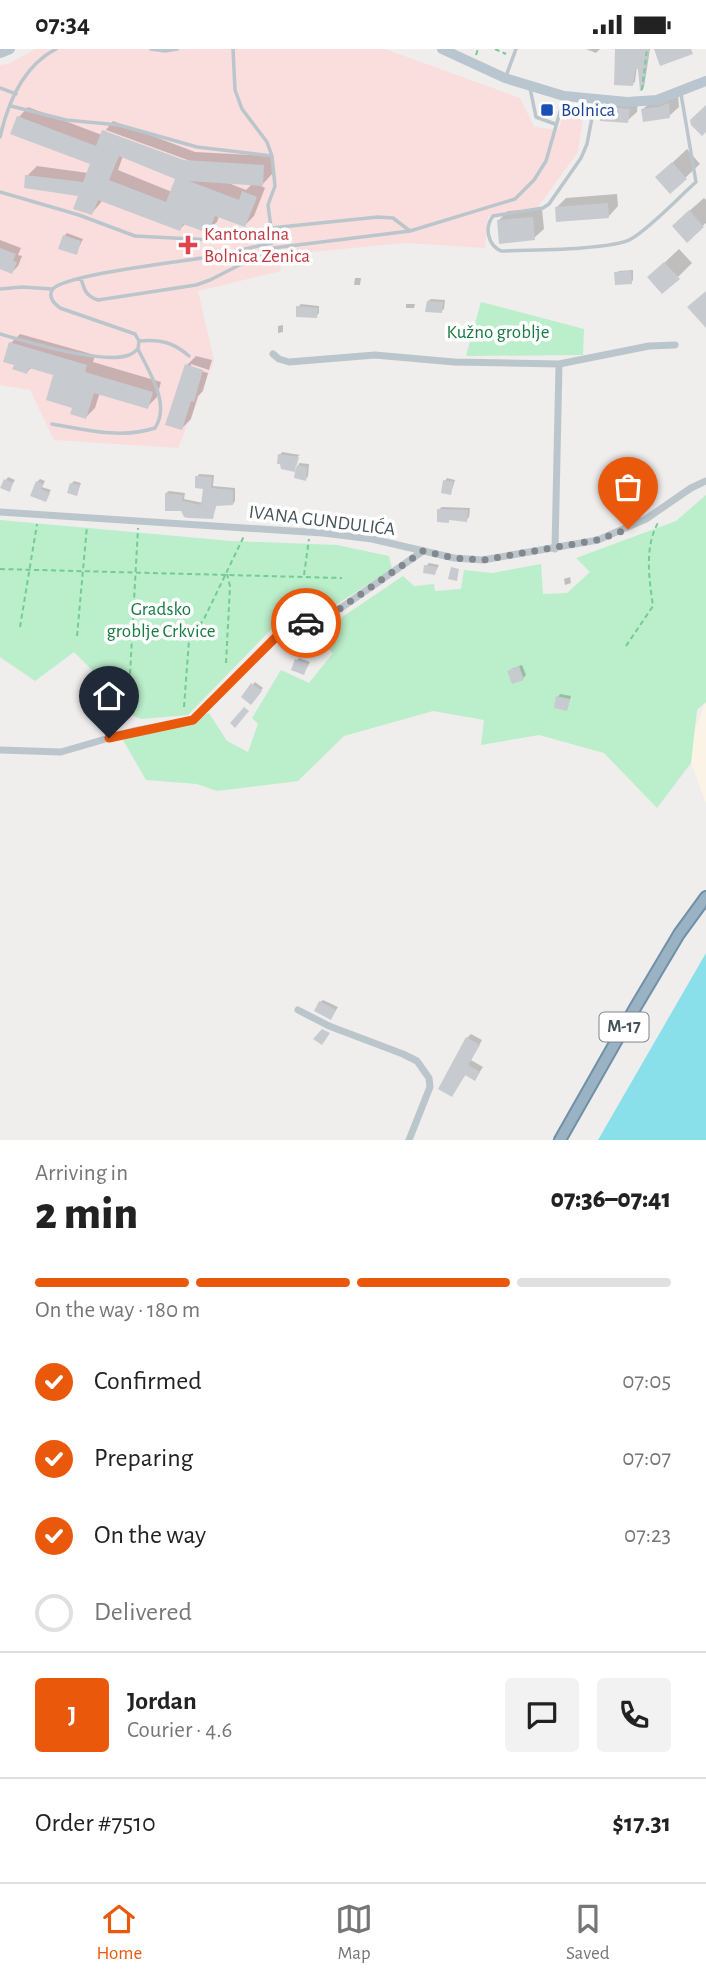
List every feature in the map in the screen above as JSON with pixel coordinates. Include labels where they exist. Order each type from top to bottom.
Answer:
[{"type":"highway","name":"M-17","points":[[560,1140],[635,1008],[688,920],[706,897]]},
{"type":"main road","points":[[0,53],[10,49]]},
{"type":"main road","points":[[442,49],[505,78],[564,96],[657,100],[706,81]]},
{"type":"street","points":[[274,354],[289,362],[375,355],[454,362],[559,364],[649,346],[675,345]]},
{"type":"street","points":[[555,549],[559,364]]},
{"type":"street","name":"IVANA GUNDULIĆA","points":[[0,512],[311,532],[372,539],[454,558],[483,560],[597,540],[628,529],[706,481]]},
{"type":"street","points":[[0,750],[61,752],[133,731],[193,720],[287,626],[325,619],[423,551]]},
{"type":"street","points":[[298,1010],[329,1027],[417,1061],[429,1078],[430,1087],[409,1140]]},
{"type":"lane","points":[[0,137],[24,75],[37,60],[56,49]]},
{"type":"lane","points":[[151,49],[177,49]]},
{"type":"lane","points":[[233,49],[236,90],[242,109],[267,142],[272,156],[275,186],[268,205],[273,245]]},
{"type":"lane","points":[[505,78],[516,49]]},
{"type":"lane","points":[[530,86],[535,115],[555,124]]},
{"type":"lane","points":[[0,88],[16,94]]},
{"type":"lane","points":[[595,99],[581,158],[549,204],[543,208],[493,216],[489,236],[495,248],[501,251],[610,245],[632,238],[696,182],[680,92]]},
{"type":"lane","points":[[0,289],[22,286],[52,289],[81,278],[273,245],[410,231],[515,199],[534,180],[546,161],[564,96]]},
{"type":"lane","points":[[10,106],[66,120],[119,125],[197,148],[272,156]]},
{"type":"lane","points":[[0,192],[79,215],[135,236],[211,240],[272,236]]},
{"type":"lane","points":[[271,227],[378,217],[393,218],[410,231]]},
{"type":"lane","points":[[81,278],[85,292],[98,299],[185,288],[210,280],[273,245]]},
{"type":"lane","points":[[52,289],[53,303],[60,308],[135,334],[139,341],[138,349],[162,410],[155,428],[128,434],[52,424]]},
{"type":"lane","points":[[0,334],[33,344],[102,357],[129,356],[138,349]]},
{"type":"lane","points":[[139,341],[160,339],[172,343],[189,356]]},
{"type":"path","points":[[495,49],[513,57]]},
{"type":"path","points":[[641,101],[647,49]]},
{"type":"path","points":[[626,646],[653,606],[649,576],[652,532],[669,504]]},
{"type":"path","points":[[20,627],[38,515]]},
{"type":"path","points":[[77,636],[88,519]]},
{"type":"path","points":[[130,674],[138,521]]},
{"type":"path","points":[[184,707],[189,640],[204,618],[248,527]]},
{"type":"path","points":[[304,576],[311,532]]},
{"type":"path","points":[[0,569],[342,578]]},
{"type":"path","points":[[226,663],[230,586],[227,573]]},
{"type":"shaded area","name":"Kantonalna Bolnica Zenica","points":[[36,49],[385,49],[520,98],[534,127],[558,130],[573,106],[584,108],[578,152],[538,207],[488,217],[485,248],[405,243],[280,255],[281,271],[198,291],[214,361],[178,448],[54,440],[30,390],[0,385],[0,65],[8,64]]},
{"type":"shaded area","points":[[706,702],[706,803],[686,750]]},
{"type":"green space","name":"Kužno groblje","points":[[481,302],[584,329],[583,355],[466,356]]},
{"type":"green space","points":[[706,495],[706,702],[697,710],[691,763],[657,808],[604,753],[539,735],[481,745],[484,720],[433,711],[344,736],[298,781],[217,791],[197,784],[146,780],[123,740],[209,713],[227,741],[248,752],[258,724],[252,718],[281,670],[309,683],[333,653],[307,629],[329,626],[403,576],[414,586],[434,584],[435,591],[461,589],[464,570],[492,573],[541,564],[543,594],[567,593],[590,572],[576,558],[676,521]]},
{"type":"green space","name":"Gradsko groblje Crkvice","points":[[0,520],[231,541],[337,545],[389,556],[392,569],[317,617],[284,616],[188,715],[141,719],[96,700],[101,679],[74,652],[35,681],[0,657]]},
{"type":"water","points":[[706,953],[706,1140],[598,1140]]},
{"type":"building","points":[[615,49],[649,49],[642,91],[638,69],[635,69],[633,86],[614,85]]},
{"type":"building","points":[[654,49],[691,49],[693,54],[660,66]]},
{"type":"building","points":[[669,103],[670,118],[643,122],[641,109]]},
{"type":"building","points":[[706,105],[706,132],[702,136],[691,125],[690,120]]},
{"type":"building","points":[[602,107],[630,109],[628,123],[600,121]]},
{"type":"building","points":[[17,116],[96,146],[102,130],[184,160],[264,165],[263,186],[189,181],[239,200],[242,191],[257,197],[245,227],[215,216],[208,233],[183,224],[180,231],[98,200],[92,215],[73,209],[78,196],[24,188],[25,175],[83,182],[90,164],[10,134]],"holes":[[[119,156],[175,179],[166,202],[109,180]]]},
{"type":"building","points":[[672,162],[687,179],[670,194],[655,177]]},
{"type":"building","points":[[608,203],[609,218],[556,222],[555,207]]},
{"type":"building","points":[[689,210],[704,227],[687,243],[672,226]]},
{"type":"building","points":[[533,217],[535,240],[499,244],[497,220]]},
{"type":"building","points":[[63,235],[81,241],[77,255],[58,249]]},
{"type":"building","points":[[0,248],[16,254],[13,261],[17,262],[12,274],[0,269]]},
{"type":"building","points":[[664,262],[680,279],[662,294],[647,277]]},
{"type":"building","points":[[631,271],[632,284],[615,285],[614,272]]},
{"type":"building","points":[[706,291],[706,328],[687,307]]},
{"type":"building","points":[[427,301],[443,302],[442,313],[425,312]]},
{"type":"building","points":[[296,306],[318,308],[317,318],[296,317]]},
{"type":"building","points":[[9,342],[87,365],[85,372],[153,392],[148,409],[94,393],[86,419],[70,414],[72,408],[46,400],[53,375],[29,368],[27,374],[12,369],[14,365],[3,362]]},
{"type":"building","points":[[185,364],[203,370],[182,430],[165,425]]},
{"type":"building","points":[[278,454],[299,457],[295,472],[281,469],[280,464],[277,464]]},
{"type":"building","points":[[296,465],[307,467],[306,481],[294,478]]},
{"type":"building","points":[[195,476],[212,477],[211,488],[233,490],[233,505],[216,506],[213,519],[188,518],[184,517],[181,511],[165,511],[165,493],[183,495],[182,501],[201,505],[203,489],[195,488]]},
{"type":"building","points":[[4,479],[13,483],[10,492],[0,488]]},
{"type":"building","points":[[443,480],[453,482],[451,495],[441,493]]},
{"type":"building","points":[[36,481],[43,484],[41,489],[50,493],[46,502],[30,496]]},
{"type":"building","points":[[70,483],[80,485],[77,496],[67,493]]},
{"type":"building","points":[[437,509],[468,510],[467,522],[437,522]]},
{"type":"building","points":[[424,565],[437,567],[435,575],[423,573]]},
{"type":"building","points":[[451,567],[459,569],[457,581],[448,579]]},
{"type":"building","points":[[304,629],[314,638],[309,644],[304,640],[299,645],[293,640]]},
{"type":"building","points":[[295,659],[308,664],[304,675],[291,670]]},
{"type":"building","points":[[519,666],[524,680],[512,684],[507,671]]},
{"type":"building","points":[[251,683],[262,691],[251,705],[241,697]]},
{"type":"building","points":[[556,696],[570,699],[567,711],[554,708]]},
{"type":"building","points":[[244,707],[249,711],[235,728],[230,723]]},
{"type":"building","points":[[319,1001],[336,1010],[331,1020],[314,1011]]},
{"type":"building","points":[[322,1029],[330,1033],[322,1045],[313,1039]]},
{"type":"building","points":[[466,1037],[480,1045],[468,1065],[480,1072],[475,1081],[465,1075],[452,1097],[438,1089]]},
{"type":"way so far","points":[[306,623],[325,619],[423,551],[454,558],[483,560],[555,549],[597,540],[628,529]]},
{"type":"place","name":"Bolnica","points":[[547,110]]},
{"type":"place","name":"Kantonalna Bolnica Zenica","points":[[188,245]]},
{"type":"route","points":[[109,738],[193,720],[287,626],[306,623]]}]
